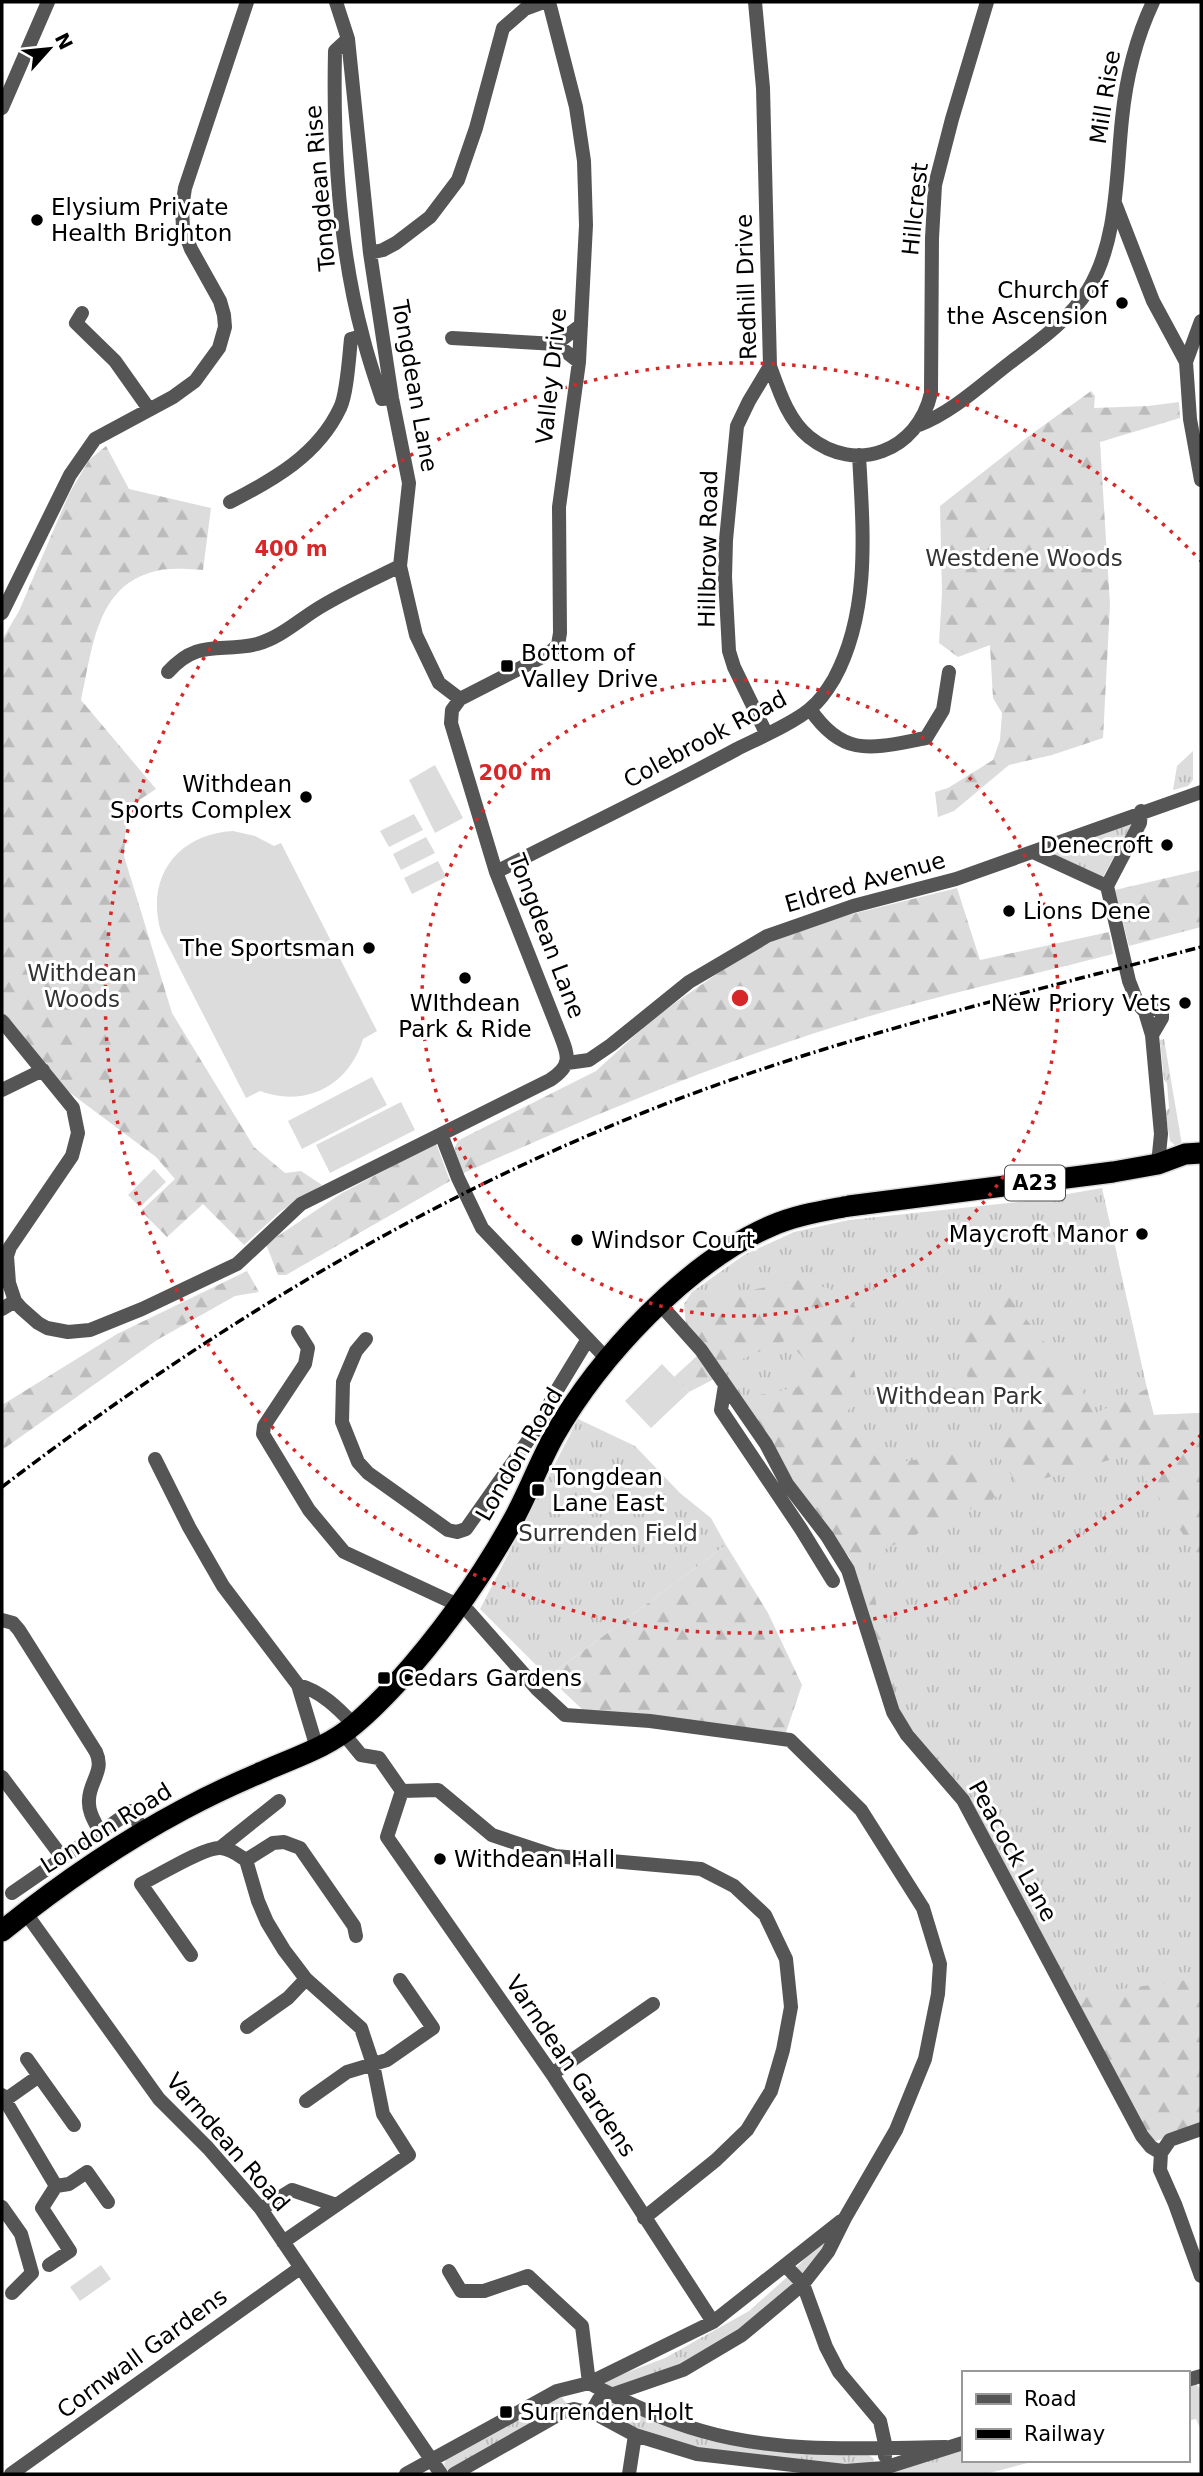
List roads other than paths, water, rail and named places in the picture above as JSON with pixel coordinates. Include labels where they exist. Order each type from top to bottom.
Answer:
[{"type":"highway","name":"London Road","points":[[2,1931],[94,1863],[144,1832],[224,1788],[317,1748],[348,1729],[394,1685],[458,1605],[510,1525],[555,1435],[607,1359],[659,1303],[709,1262],[741,1241],[773,1225],[806,1214],[849,1206],[1051,1181],[1201,1153]]},
{"type":"highway","name":"London Road","points":[[1168,1160],[1171,1169],[1201,1166]]},
{"type":"street","points":[[2,108],[48,2]]},
{"type":"street","points":[[2,613],[69,475],[95,439],[173,397],[195,381],[219,348],[225,327],[220,301],[191,248],[183,228],[182,208],[185,188],[247,2]]},
{"type":"street","name":"Tongdean Lane","points":[[336,2],[348,39],[370,253],[392,398],[409,483],[400,566],[416,635],[439,683],[460,699],[452,710],[452,723],[496,872],[566,1050],[568,1063]]},
{"type":"street","points":[[370,253],[396,243],[430,217],[458,180],[476,128],[503,29],[525,9],[547,2]]},
{"type":"street","name":"Valley Drive","points":[[460,699],[548,654],[558,645],[560,633],[559,507],[579,362],[586,225],[584,160],[576,107],[547,2]]},
{"type":"street","name":"Redhill Drive","points":[[754,2],[762,88],[770,366],[780,394],[793,418],[808,437],[843,454],[859,456]]},
{"type":"street","name":"Hillcrest","points":[[919,425],[928,409],[931,393],[935,185],[988,2]]},
{"type":"street","name":"Mill Rise","points":[[919,425],[953,406],[1050,332],[1074,310],[1088,289],[1101,263],[1115,201],[1122,116],[1138,33],[1153,2]]},
{"type":"street","name":"Tongdean Rise","points":[[348,39],[335,51],[334,121],[346,251],[362,336],[382,399],[392,398]]},
{"type":"street","points":[[1115,201],[1153,301],[1186,362]]},
{"type":"street","points":[[1106,240],[1120,235],[1129,242]]},
{"type":"street","points":[[1201,321],[1186,362],[1190,419],[1201,480]]},
{"type":"street","points":[[75,324],[115,360],[149,409]]},
{"type":"street","points":[[556,344],[581,325]]},
{"type":"street","points":[[230,502],[289,468],[317,444],[341,407],[351,339],[362,336]]},
{"type":"street","points":[[452,338],[556,344],[579,362]]},
{"type":"street","name":"Hillbrow Road","points":[[766,733],[729,651],[725,578],[737,426],[770,366]]},
{"type":"street","points":[[931,393],[953,406]]},
{"type":"street","points":[[859,456],[885,450],[906,439],[919,425]]},
{"type":"street","name":"Colebrook Road","points":[[496,872],[810,709],[833,681],[854,631],[863,534],[859,456]]},
{"type":"street","points":[[168,672],[180,659],[202,649],[257,644],[277,636],[321,606],[400,566]]},
{"type":"street","points":[[810,709],[832,736],[852,745],[874,746],[926,738],[943,710],[948,672]]},
{"type":"street","name":"Eldred Avenue","points":[[568,1063],[589,1060],[689,982],[767,936],[853,906],[956,879],[1035,853],[1141,811],[1201,792]]},
{"type":"street","points":[[1141,811],[1140,823],[1107,886],[1129,981],[1153,1035],[1161,1134],[1168,1160]]},
{"type":"street","points":[[1035,853],[1107,886]]},
{"type":"street","points":[[2,1021],[74,1108],[78,1133],[72,1156],[10,1247],[5,1284],[28,1315],[47,1328],[68,1332],[90,1330],[173,1296],[237,1264],[301,1204],[550,1080],[562,1073],[568,1063]]},
{"type":"street","points":[[2,1090],[43,1070]]},
{"type":"street","points":[[444,1133],[458,1178],[482,1228],[607,1359]]},
{"type":"street","points":[[2,1309],[15,1301]]},
{"type":"street","name":"Peacock Lane","points":[[659,1303],[701,1350],[766,1444],[787,1484],[827,1536],[848,1570],[893,1712],[907,1735],[963,1800],[1142,2136],[1151,2147],[1161,2153]]},
{"type":"street","points":[[298,1332],[308,1348],[306,1364],[264,1426],[264,1438],[309,1510],[344,1552],[469,1612],[537,1689],[565,1715],[650,1721],[790,1740],[861,1810],[923,1908],[940,1964],[938,1994],[925,2059],[897,2130],[828,2252],[803,2284],[742,2335],[683,2370],[599,2399],[591,2413]]},
{"type":"street","points":[[366,1339],[356,1350],[344,1382],[342,1422],[358,1462],[368,1473],[415,1507],[448,1530],[457,1532],[466,1529],[512,1465],[539,1425],[588,1339]]},
{"type":"street","points":[[725,1385],[721,1410],[801,1529],[832,1581]]},
{"type":"street","points":[[155,1459],[189,1527],[223,1586],[298,1685],[317,1748]]},
{"type":"street","points":[[2,1620],[17,1627],[96,1752],[99,1771],[89,1793],[89,1801],[91,1814],[100,1832]]},
{"type":"street","points":[[298,1685],[312,1689],[342,1712],[361,1755],[379,1758],[402,1791],[438,1790],[492,1835],[555,1856],[701,1869],[734,1886],[765,1915],[786,1959],[791,2007],[783,2050],[771,2091],[747,2130],[716,2160],[644,2218]]},
{"type":"street","points":[[2,1777],[62,1857]]},
{"type":"street","name":"Varndean Gardens","points":[[402,1791],[387,1837],[552,2074],[713,2322]]},
{"type":"street","points":[[191,1955],[141,1884],[206,1851],[220,1848],[279,1801]]},
{"type":"street","points":[[12,1893],[131,1811],[144,1832]]},
{"type":"street","points":[[246,1860],[273,1843],[284,1842],[300,1848],[354,1926],[356,1936]]},
{"type":"street","points":[[220,1848],[246,1860],[258,1901],[284,1950],[306,1979],[360,2028],[373,2064],[383,2115],[409,2155],[283,2242]]},
{"type":"street","name":"Varndean Road","points":[[25,1912],[159,2099],[208,2148],[261,2209],[441,2474]]},
{"type":"street","points":[[247,2026],[288,1998],[306,1979]]},
{"type":"street","points":[[306,2101],[347,2072],[387,2060],[433,2028],[400,1980]]},
{"type":"street","points":[[552,2074],[653,2004]]},
{"type":"street","points":[[27,2059],[74,2125]]},
{"type":"street","points":[[39,2076],[3,2098],[56,2186]]},
{"type":"street","points":[[1201,2129],[1170,2140],[1161,2153],[1160,2170],[1201,2276]]},
{"type":"street","points":[[49,2265],[70,2251],[42,2208],[56,2186],[69,2184],[87,2172],[107,2202]]},
{"type":"street","points":[[261,2209],[292,2190],[336,2205]]},
{"type":"street","points":[[2,2207],[21,2234],[32,2273],[12,2293]]},
{"type":"street","points":[[406,2474],[557,2391],[589,2383],[713,2322],[845,2218]]},
{"type":"street","points":[[785,2265],[803,2284],[826,2347],[839,2372],[880,2421],[886,2448],[884,2468]]},
{"type":"street","name":"Cornwall Gardens","points":[[10,2474],[300,2268]]},
{"type":"street","points":[[449,2271],[461,2291],[484,2291],[528,2276],[582,2326],[589,2383]]},
{"type":"street","points":[[589,2383],[644,2411],[702,2432],[761,2444],[832,2448],[946,2447]]},
{"type":"street","points":[[573,2386],[575,2409]]},
{"type":"street","points":[[454,2474],[565,2411],[575,2409],[591,2413],[635,2435],[697,2454],[845,2471],[884,2468],[962,2443]]},
{"type":"street","points":[[629,2474],[635,2435]]},
{"type":"railway","points":[[2,1487],[153,1378],[311,1277],[474,1188],[559,1148],[713,1086],[851,1041],[1201,947]]},
{"type":"place","name":"Elysium Private Health Brighton","points":[[37,220]]},
{"type":"place","name":"Church of the Ascension","points":[[1122,303]]},
{"type":"place","name":"Bottom of Valley Drive","points":[[507,666]]},
{"type":"place","name":"Withdean Sports Complex","points":[[306,797]]},
{"type":"place","name":"Denecroft","points":[[1167,845]]},
{"type":"place","name":"Lions Dene","points":[[1009,911]]},
{"type":"place","name":"The Sportsman","points":[[369,948]]},
{"type":"place","name":"WIthdean Park & Ride","points":[[465,978]]},
{"type":"place","name":"New Priory Vets","points":[[1185,1003]]},
{"type":"place","name":"Maycroft Manor","points":[[1142,1234]]},
{"type":"place","name":"Windsor Court","points":[[577,1240]]},
{"type":"place","name":"Tongdean Lane East","points":[[538,1490]]},
{"type":"place","name":"Cedars Gardens","points":[[384,1678]]},
{"type":"place","name":"Withdean Hall","points":[[440,1859]]},
{"type":"place","name":"Surrenden Holt","points":[[506,2412]]},
{"type":"park label","name":"Westdene Woods","points":[[1024,558]]},
{"type":"park label","name":"Withdean Woods","points":[[82,986]]},
{"type":"park label","name":"Withdean Park","points":[[959,1396]]},
{"type":"park label","name":"Surrenden Field","points":[[608,1533]]}]
